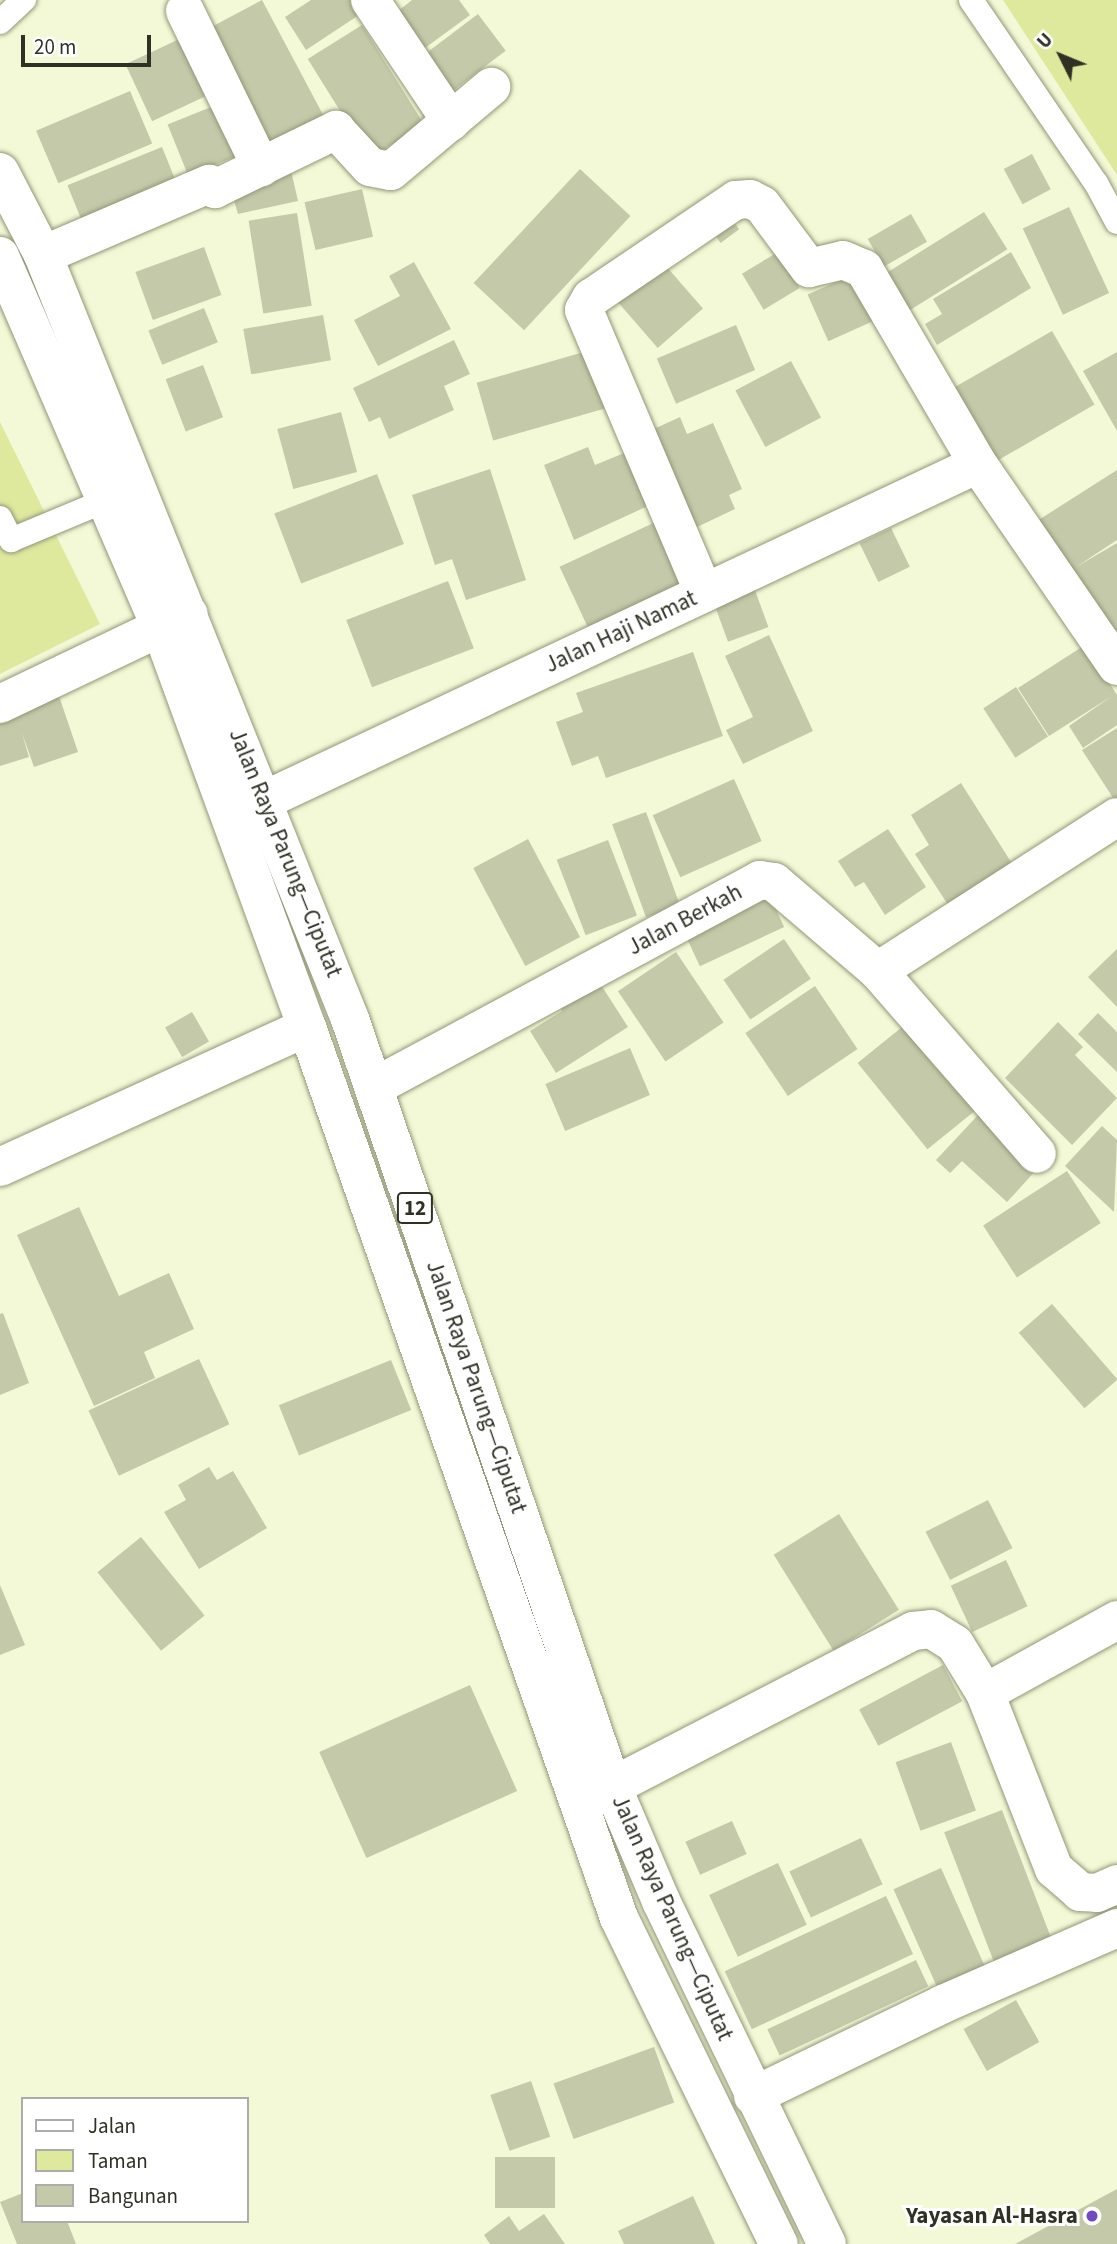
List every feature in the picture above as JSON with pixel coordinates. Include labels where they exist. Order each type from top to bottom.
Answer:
[{"type":"main road","points":[[369,0],[451,121]]},
{"type":"main road","points":[[185,11],[261,167]]},
{"type":"main road","points":[[43,255],[261,167],[336,131],[370,167],[391,171],[491,87]]},
{"type":"main road","name":"Jalan Raya Parung—Ciputat","points":[[0,172],[43,255],[175,620],[334,1104],[596,1795],[827,2244]]},
{"type":"main road","points":[[704,593],[584,310],[591,298],[736,200],[750,199],[762,205],[809,268],[843,260],[864,269],[978,464],[1117,666]]},
{"type":"main road","name":"Jalan Raya Parung—Ciputat","points":[[0,256],[107,500],[175,620],[265,800],[374,1087],[596,1795],[619,1918],[779,2244]]},
{"type":"main road","name":"Jalan Haji Namat","points":[[265,800],[978,464]]},
{"type":"main road","points":[[0,704],[175,620]]},
{"type":"main road","points":[[878,971],[1117,817]]},
{"type":"main road","name":"Jalan Berkah","points":[[334,1104],[374,1087],[760,880],[774,882],[878,971],[1037,1154]]},
{"type":"main road","points":[[0,1167],[307,1027]]},
{"type":"main road","points":[[985,1693],[1117,1620]]},
{"type":"main road","points":[[596,1795],[913,1631],[931,1629],[944,1634],[985,1693],[1054,1869],[1080,1892],[1097,1892],[1117,1884]]},
{"type":"main road","points":[[753,2096],[943,2004],[1117,1928]]},
{"type":"lane","points":[[0,23],[24,0]]},
{"type":"lane","points":[[971,0],[1117,222]]},
{"type":"lane","points":[[0,518],[11,540],[107,500]]},
{"type":"green space","points":[[1003,0],[1117,0],[1117,175]]},
{"type":"green space","points":[[0,422],[100,624],[0,674]]},
{"type":"building","points":[[262,0],[325,118],[265,150],[202,32]]},
{"type":"building","points":[[311,0],[354,0],[362,13],[306,50],[285,17]]},
{"type":"building","points":[[412,0],[459,0],[470,15],[425,48],[398,11]]},
{"type":"building","points":[[478,14],[506,51],[447,95],[420,58]]},
{"type":"building","points":[[362,25],[424,124],[370,158],[308,59]]},
{"type":"building","points":[[188,35],[215,92],[152,121],[125,64]]},
{"type":"building","points":[[130,91],[152,143],[58,183],[36,131]]},
{"type":"building","points":[[226,101],[247,152],[188,176],[168,125]]},
{"type":"building","points":[[162,147],[178,187],[84,225],[67,185]]},
{"type":"building","points":[[1032,154],[1051,189],[1023,204],[1004,169]]},
{"type":"building","points":[[289,162],[298,201],[238,214],[230,187]]},
{"type":"building","points":[[580,169],[630,216],[524,330],[474,283]]},
{"type":"building","points":[[362,189],[373,237],[316,250],[305,202]]},
{"type":"building","points":[[1069,207],[1109,293],[1063,315],[1023,229]]},
{"type":"building","points":[[984,212],[1007,249],[909,311],[886,273]]},
{"type":"building","points":[[297,213],[312,306],[263,314],[249,221]]},
{"type":"building","points":[[728,214],[739,229],[721,243],[709,228]]},
{"type":"building","points":[[911,214],[927,242],[884,267],[868,239]]},
{"type":"building","points":[[204,247],[221,295],[153,320],[135,272]]},
{"type":"building","points":[[778,252],[800,288],[764,310],[742,274]]},
{"type":"building","points":[[1011,252],[1031,288],[937,345],[925,324],[942,314],[933,299]]},
{"type":"building","points":[[659,258],[703,309],[658,348],[614,297]]},
{"type":"building","points":[[414,262],[451,329],[378,366],[354,320],[400,296],[389,276]]},
{"type":"building","points":[[856,273],[877,320],[828,341],[808,295]]},
{"type":"building","points":[[204,308],[218,342],[162,365],[148,330]]},
{"type":"building","points":[[323,315],[331,360],[251,374],[243,329]]},
{"type":"building","points":[[736,325],[755,370],[676,404],[657,359]]},
{"type":"building","points":[[1052,331],[1094,405],[998,461],[955,387]]},
{"type":"building","points":[[454,340],[470,374],[444,386],[454,410],[389,439],[380,417],[369,422],[353,388]]},
{"type":"building","points":[[591,350],[608,408],[493,440],[477,383]]},
{"type":"building","points":[[1117,352],[1117,431],[1083,371]]},
{"type":"building","points":[[791,361],[821,418],[765,447],[735,391]]},
{"type":"building","points":[[203,365],[223,417],[186,432],[166,379]]},
{"type":"building","points":[[341,412],[357,472],[293,489],[277,429]]},
{"type":"building","points":[[680,417],[687,434],[713,423],[742,489],[729,495],[735,509],[697,527],[643,434]]},
{"type":"building","points":[[588,447],[595,465],[629,451],[650,505],[574,540],[544,465]]},
{"type":"building","points":[[490,469],[526,580],[466,600],[452,559],[435,565],[412,495]]},
{"type":"building","points":[[1117,470],[1117,540],[1076,567],[1117,543],[1117,656],[1037,521]]},
{"type":"building","points":[[377,474],[404,544],[301,583],[274,513]]},
{"type":"building","points":[[662,519],[691,582],[589,629],[560,567]]},
{"type":"building","points":[[891,528],[910,567],[878,582],[860,543]]},
{"type":"building","points":[[448,581],[474,648],[372,687],[346,620]]},
{"type":"building","points":[[752,582],[768,627],[728,642],[712,597]]},
{"type":"building","points":[[769,635],[813,731],[743,764],[726,730],[753,717],[725,656]]},
{"type":"building","points":[[1085,645],[1117,695],[1117,725],[1083,748],[1069,726],[1112,696],[1049,736],[1018,688]]},
{"type":"building","points":[[693,652],[723,736],[606,778],[598,756],[572,766],[556,722],[583,712],[576,693]]},
{"type":"building","points":[[1016,687],[1048,736],[1015,758],[983,708]]},
{"type":"building","points":[[59,696],[78,752],[34,767],[22,733],[29,757],[0,766],[0,722]]},
{"type":"building","points":[[1117,728],[1117,804],[1082,750]]},
{"type":"building","points":[[734,779],[762,841],[680,877],[653,815]]},
{"type":"building","points":[[961,783],[1018,873],[954,914],[915,854],[929,845],[911,815]]},
{"type":"building","points":[[646,812],[680,905],[646,917],[612,824]]},
{"type":"building","points":[[888,829],[926,887],[885,915],[864,882],[855,887],[838,861]]},
{"type":"building","points":[[528,839],[580,937],[525,966],[473,868]]},
{"type":"building","points":[[608,840],[637,916],[586,935],[557,860]]},
{"type":"building","points":[[766,888],[784,927],[700,966],[682,927]]},
{"type":"building","points":[[784,939],[811,979],[750,1020],[723,980]]},
{"type":"building","points":[[1117,949],[1117,1007],[1088,977]]},
{"type":"building","points":[[676,952],[724,1022],[665,1062],[618,991]]},
{"type":"building","points":[[594,974],[628,1027],[556,1073],[530,1031],[562,1011],[555,999]]},
{"type":"building","points":[[815,986],[857,1049],[788,1096],[745,1033]]},
{"type":"building","points":[[192,1012],[209,1041],[182,1057],[165,1028]]},
{"type":"building","points":[[1098,1013],[1117,1032],[1117,1072],[1078,1034]]},
{"type":"building","points":[[912,1019],[982,1105],[927,1149],[858,1063]]},
{"type":"building","points":[[1058,1022],[1083,1047],[1075,1055],[1117,1098],[1072,1145],[1005,1078]]},
{"type":"building","points":[[630,1048],[650,1095],[565,1131],[545,1084]]},
{"type":"building","points":[[979,1114],[1038,1168],[1007,1202],[962,1161],[950,1173],[936,1160]]},
{"type":"building","points":[[1102,1126],[1117,1140],[1114,1212],[1065,1166]]},
{"type":"building","points":[[1067,1171],[1101,1223],[1017,1277],[983,1225]]},
{"type":"building","points":[[79,1207],[119,1296],[169,1273],[194,1329],[144,1352],[155,1378],[94,1406],[17,1235]]},
{"type":"building","points":[[1052,1304],[1117,1379],[1084,1408],[1019,1333]]},
{"type":"building","points":[[3,1313],[29,1383],[0,1395],[0,1314]]},
{"type":"building","points":[[199,1359],[229,1424],[119,1476],[88,1411]]},
{"type":"building","points":[[391,1360],[411,1410],[299,1455],[279,1405]]},
{"type":"building","points":[[209,1467],[217,1480],[233,1471],[267,1528],[199,1569],[164,1512],[186,1500],[178,1485]]},
{"type":"building","points":[[988,1500],[1013,1548],[950,1580],[926,1532]]},
{"type":"building","points":[[839,1514],[899,1610],[834,1651],[774,1555]]},
{"type":"building","points":[[141,1537],[205,1615],[161,1651],[97,1572]]},
{"type":"building","points":[[1006,1560],[1028,1606],[972,1632],[951,1586]]},
{"type":"building","points":[[0,1585],[25,1645],[0,1655]]},
{"type":"building","points":[[943,1665],[962,1701],[878,1746],[859,1710]]},
{"type":"building","points":[[470,1685],[517,1791],[366,1858],[319,1752]]},
{"type":"building","points":[[951,1742],[976,1811],[921,1831],[896,1762]]},
{"type":"building","points":[[1002,1810],[1053,1943],[995,1965],[944,1832]]},
{"type":"building","points":[[732,1821],[747,1854],[700,1875],[685,1842]]},
{"type":"building","points":[[861,1838],[883,1884],[811,1918],[789,1871]]},
{"type":"building","points":[[778,1863],[807,1925],[738,1957],[709,1895]]},
{"type":"building","points":[[941,1868],[987,1970],[939,1991],[893,1889]]},
{"type":"building","points":[[886,1896],[913,1954],[752,2029],[725,1971]]},
{"type":"building","points":[[916,1960],[928,1986],[780,2056],[767,2029]]},
{"type":"building","points":[[1016,2000],[1039,2042],[987,2071],[964,2029]]},
{"type":"building","points":[[654,2047],[674,2102],[574,2139],[553,2084]]},
{"type":"building","points":[[531,2081],[550,2137],[510,2151],[490,2095]]},
{"type":"building","points":[[495,2157],[555,2157],[555,2208],[495,2208]]},
{"type":"building","name":"Yayasan Al-Hasra","points":[[1117,2189],[1117,2244],[1015,2244]]},
{"type":"building","points":[[21,2194],[21,2223],[68,2223],[76,2244],[17,2244],[0,2202]]},
{"type":"building","points":[[693,2196],[715,2244],[624,2244],[618,2231]]},
{"type":"building","points":[[544,2214],[565,2244],[490,2244],[484,2235],[509,2216],[519,2231]]},
{"type":"place","name":"Yayasan Al-Hasra","points":[[1092,2216]]}]
